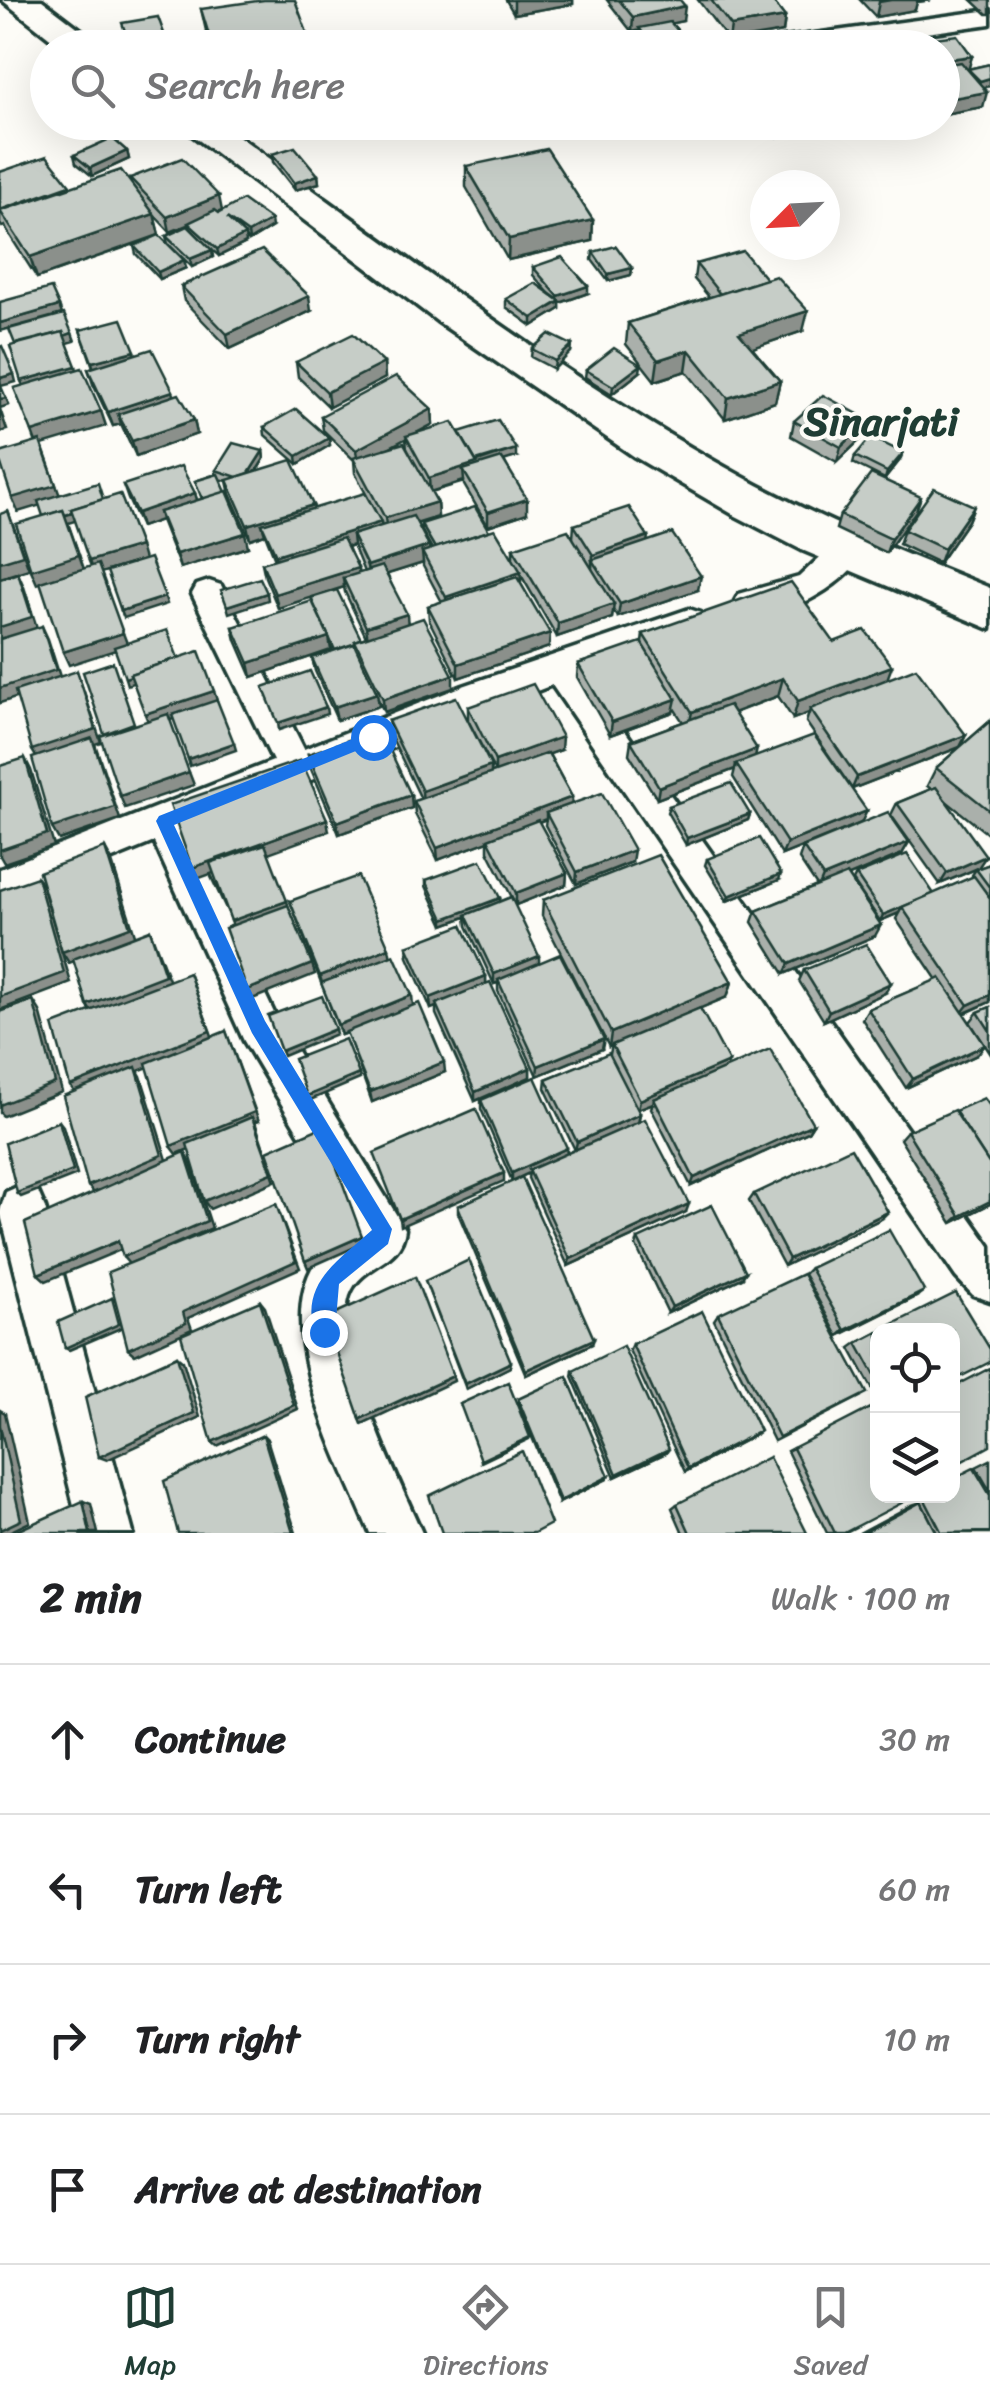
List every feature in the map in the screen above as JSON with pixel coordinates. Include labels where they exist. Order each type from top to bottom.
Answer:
[{"type":"highway","points":[[19,0],[61,30]]},
{"type":"highway","points":[[220,140],[586,403],[723,488],[848,552],[990,608]]},
{"type":"street","points":[[895,30],[990,17]]},
{"type":"street","points":[[0,887],[476,696],[810,587],[848,552]]},
{"type":"street","points":[[208,594],[295,768]]},
{"type":"street","points":[[560,668],[972,1261],[990,1278]]},
{"type":"street","points":[[164,821],[259,1027],[382,1229],[380,1236],[330,1278],[324,1332],[330,1368],[396,1533]]},
{"type":"street","points":[[22,1208],[107,1533]]},
{"type":"building","points":[[295,0],[306,30],[207,30],[201,9]]},
{"type":"building","points":[[619,0],[680,0],[685,6],[633,17]]},
{"type":"building","points":[[711,0],[772,0],[785,17],[731,26]]},
{"type":"building","points":[[158,17],[163,30],[125,30],[122,23]]},
{"type":"building","points":[[670,22],[677,30],[641,30]]},
{"type":"building","points":[[960,39],[972,56],[960,58]]},
{"type":"building","points":[[961,62],[987,92],[960,97]]},
{"type":"building","points":[[990,64],[990,78],[980,81],[968,69]]},
{"type":"building","points":[[108,140],[114,140],[127,151],[90,168],[74,155]]},
{"type":"building","points":[[295,147],[318,175],[294,183],[272,154]]},
{"type":"building","points":[[547,149],[593,220],[509,239],[466,166]]},
{"type":"building","points":[[47,156],[70,185],[0,210],[0,172]]},
{"type":"building","points":[[182,158],[219,196],[167,217],[130,178]]},
{"type":"building","points":[[121,170],[154,214],[30,257],[0,211]]},
{"type":"building","points":[[243,200],[271,220],[248,233],[227,218],[245,235],[217,249],[188,223],[215,210],[219,213]]},
{"type":"building","points":[[188,226],[212,250],[190,259],[166,236]]},
{"type":"building","points":[[159,235],[184,260],[158,272],[134,246]]},
{"type":"building","points":[[616,246],[632,268],[608,274],[593,252]]},
{"type":"building","points":[[262,250],[309,296],[227,334],[181,286]]},
{"type":"building","points":[[743,251],[766,279],[720,294],[696,264]]},
{"type":"building","points":[[562,257],[588,286],[558,296],[533,267]]},
{"type":"building","points":[[776,276],[808,311],[739,333],[780,381],[728,398],[689,350],[658,360],[628,323]]},
{"type":"building","points":[[535,283],[560,301],[532,318],[506,299]]},
{"type":"building","points":[[51,288],[59,306],[0,323],[0,302]]},
{"type":"building","points":[[64,314],[72,333],[15,344],[9,329]]},
{"type":"building","points":[[122,319],[135,351],[92,362],[80,330]]},
{"type":"building","points":[[63,332],[76,366],[21,381],[10,346]]},
{"type":"building","points":[[353,334],[384,363],[327,392],[296,362]]},
{"type":"building","points":[[549,334],[572,345],[555,361],[532,349]]},
{"type":"building","points":[[0,347],[14,374],[0,378]]},
{"type":"building","points":[[614,348],[641,365],[613,386],[586,370]]},
{"type":"building","points":[[152,349],[173,391],[108,412],[88,369]]},
{"type":"building","points":[[82,368],[101,411],[32,432],[14,388]]},
{"type":"building","points":[[396,376],[432,409],[356,450],[321,416]]},
{"type":"building","points":[[179,394],[194,420],[132,441],[118,414]]},
{"type":"building","points":[[823,395],[869,420],[841,447],[794,421]]},
{"type":"building","points":[[296,409],[329,438],[297,456],[264,427]]},
{"type":"building","points":[[498,420],[516,449],[476,461],[459,432]]},
{"type":"building","points":[[453,422],[477,463],[429,478],[406,436]]},
{"type":"building","points":[[871,437],[903,453],[887,472],[855,456]]},
{"type":"building","points":[[40,441],[56,485],[12,498],[0,453]]},
{"type":"building","points":[[233,443],[263,451],[249,473],[237,477],[216,470]]},
{"type":"building","points":[[404,443],[437,502],[385,518],[353,458]]},
{"type":"building","points":[[502,458],[527,499],[488,512],[463,470]]},
{"type":"building","points":[[292,460],[313,505],[247,525],[227,480]]},
{"type":"building","points":[[181,466],[195,493],[137,513],[123,485]]},
{"type":"building","points":[[218,474],[226,492],[203,499],[195,481]]},
{"type":"building","points":[[871,474],[921,497],[891,539],[840,515]]},
{"type":"building","points":[[98,483],[103,499],[71,509],[72,513],[65,515],[63,510],[43,516],[38,501]]},
{"type":"building","points":[[934,488],[974,506],[944,549],[904,530]]},
{"type":"building","points":[[227,491],[245,533],[176,554],[159,512]]},
{"type":"building","points":[[365,493],[381,522],[276,555],[262,524]]},
{"type":"building","points":[[120,494],[140,546],[89,561],[71,509]]},
{"type":"building","points":[[475,507],[489,531],[435,548],[421,524]]},
{"type":"building","points":[[629,507],[648,536],[593,555],[574,525]]},
{"type":"building","points":[[63,510],[79,555],[31,570],[16,524]]},
{"type":"building","points":[[8,511],[23,555],[0,562],[0,514]]},
{"type":"building","points":[[413,516],[429,546],[367,566],[352,535]]},
{"type":"building","points":[[495,529],[521,572],[446,597],[422,552]]},
{"type":"building","points":[[568,530],[614,604],[558,623],[513,548]]},
{"type":"building","points":[[672,533],[701,576],[620,604],[592,560]]},
{"type":"building","points":[[343,538],[358,568],[275,594],[262,563]]},
{"type":"building","points":[[150,558],[165,597],[121,611],[107,571]]},
{"type":"building","points":[[98,564],[123,633],[63,652],[40,582]]},
{"type":"building","points":[[382,566],[407,614],[366,627],[343,578]]},
{"type":"building","points":[[18,573],[32,617],[0,627],[0,579]]},
{"type":"building","points":[[517,577],[550,633],[458,664],[428,606]]},
{"type":"building","points":[[260,578],[267,593],[227,606],[221,590]]},
{"type":"building","points":[[791,582],[834,642],[865,630],[892,666],[798,701],[783,678],[692,712],[643,634]]},
{"type":"building","points":[[337,590],[361,639],[335,650],[311,598]]},
{"type":"building","points":[[312,601],[329,637],[249,663],[233,627]]},
{"type":"building","points":[[423,618],[453,675],[383,699],[355,641]]},
{"type":"building","points":[[42,626],[56,670],[0,688],[0,639]]},
{"type":"building","points":[[167,630],[178,658],[125,678],[114,647]]},
{"type":"building","points":[[641,642],[676,699],[612,722],[578,664]]},
{"type":"building","points":[[354,644],[377,693],[334,707],[312,658]]},
{"type":"building","points":[[199,651],[214,691],[145,714],[130,674]]},
{"type":"building","points":[[113,662],[134,723],[104,734],[83,672]]},
{"type":"building","points":[[916,668],[966,735],[857,777],[810,709]]},
{"type":"building","points":[[77,671],[96,729],[32,750],[15,691]]},
{"type":"building","points":[[310,671],[326,707],[278,723],[263,687]]},
{"type":"building","points":[[533,684],[562,737],[495,761],[468,707]]},
{"type":"building","points":[[456,697],[491,766],[422,791],[388,721]]},
{"type":"building","points":[[217,700],[234,743],[188,759],[172,715]]},
{"type":"building","points":[[729,705],[757,749],[659,787],[631,741]]},
{"type":"building","points":[[168,714],[189,772],[120,796],[100,736]]},
{"type":"building","points":[[990,721],[990,811],[936,768]]},
{"type":"building","points":[[380,729],[411,795],[337,822],[308,754]]},
{"type":"building","points":[[814,735],[867,811],[787,843],[736,764]]},
{"type":"building","points":[[92,738],[115,807],[52,828],[32,758]]},
{"type":"building","points":[[548,753],[572,797],[437,848],[414,801]]},
{"type":"building","points":[[25,758],[47,834],[0,850],[0,766]]},
{"type":"building","points":[[301,760],[327,819],[192,868],[170,805]]},
{"type":"building","points":[[731,783],[750,814],[687,838],[669,806]]},
{"type":"building","points":[[936,787],[986,856],[947,873],[897,803]]},
{"type":"building","points":[[602,793],[634,850],[577,872],[546,813]]},
{"type":"building","points":[[888,812],[909,842],[823,877],[803,847]]},
{"type":"building","points":[[538,820],[567,873],[516,893],[488,839]]},
{"type":"building","points":[[759,838],[781,874],[729,896],[707,859]]},
{"type":"building","points":[[265,844],[287,901],[231,921],[210,863]]},
{"type":"building","points":[[105,848],[130,927],[62,952],[39,872]]},
{"type":"building","points":[[907,854],[934,894],[883,915],[856,875]]},
{"type":"building","points":[[658,855],[732,982],[611,1033],[543,900]]},
{"type":"building","points":[[481,860],[500,898],[444,919],[426,880]]},
{"type":"building","points":[[990,864],[990,888],[976,869]]},
{"type":"building","points":[[847,874],[881,925],[789,964],[756,911]]},
{"type":"building","points":[[358,876],[389,948],[320,976],[290,901]]},
{"type":"building","points":[[974,876],[990,898],[990,995],[968,1005],[902,907]]},
{"type":"building","points":[[37,877],[64,973],[0,997],[0,890]]},
{"type":"building","points":[[511,897],[539,956],[494,974],[466,915]]},
{"type":"building","points":[[288,905],[312,964],[247,990],[225,928]]},
{"type":"building","points":[[462,925],[486,976],[430,998],[407,946]]},
{"type":"building","points":[[150,930],[165,975],[87,1005],[73,959]]},
{"type":"building","points":[[866,944],[891,983],[829,1011],[804,970]]},
{"type":"building","points":[[560,954],[604,1039],[538,1066],[498,980]]},
{"type":"building","points":[[394,955],[412,995],[338,1025],[321,983]]},
{"type":"building","points":[[189,973],[210,1031],[70,1086],[53,1025]]},
{"type":"building","points":[[940,978],[985,1045],[913,1079],[868,1009]]},
{"type":"building","points":[[490,982],[530,1068],[475,1092],[436,1004]]},
{"type":"building","points":[[322,996],[335,1029],[281,1051],[268,1016]]},
{"type":"building","points":[[33,1000],[55,1083],[0,1105],[0,1012]]},
{"type":"building","points":[[419,1003],[444,1062],[370,1092],[346,1032]]},
{"type":"building","points":[[990,1007],[990,1031],[978,1012]]},
{"type":"building","points":[[700,1008],[729,1062],[640,1100],[612,1045]]},
{"type":"building","points":[[226,1031],[255,1112],[171,1146],[146,1063]]},
{"type":"building","points":[[345,1039],[359,1074],[307,1096],[294,1059]]},
{"type":"building","points":[[770,1049],[813,1124],[694,1178],[654,1099]]},
{"type":"building","points":[[609,1053],[640,1114],[577,1142],[546,1079]]},
{"type":"building","points":[[136,1067],[162,1155],[88,1186],[63,1096]]},
{"type":"building","points":[[535,1077],[567,1148],[512,1173],[481,1100]]},
{"type":"building","points":[[984,1098],[990,1106],[990,1165],[955,1111]]},
{"type":"building","points":[[476,1109],[504,1173],[400,1219],[374,1153]]},
{"type":"building","points":[[954,1110],[990,1165],[990,1201],[960,1216],[907,1131]]},
{"type":"building","points":[[252,1117],[272,1173],[204,1201],[187,1144]]},
{"type":"building","points":[[645,1119],[689,1204],[570,1259],[529,1170]]},
{"type":"building","points":[[59,1121],[73,1171],[17,1193],[5,1143]]},
{"type":"building","points":[[322,1127],[362,1236],[305,1261],[267,1151]]},
{"type":"building","points":[[851,1148],[888,1212],[789,1259],[754,1194]]},
{"type":"building","points":[[185,1152],[207,1221],[123,1257],[118,1241],[38,1274],[25,1223]]},
{"type":"building","points":[[522,1177],[594,1339],[526,1370],[458,1206]]},
{"type":"building","points":[[276,1204],[296,1261],[183,1312],[186,1323],[128,1349],[108,1272]]},
{"type":"building","points":[[712,1205],[746,1272],[672,1307],[638,1239]]},
{"type":"building","points":[[889,1230],[924,1291],[845,1330],[810,1268]]},
{"type":"building","points":[[469,1260],[511,1362],[465,1384],[425,1281]]},
{"type":"building","points":[[803,1274],[867,1393],[779,1437],[718,1314]]},
{"type":"building","points":[[415,1277],[453,1376],[360,1419],[325,1318]]},
{"type":"building","points":[[956,1293],[990,1349],[990,1362],[960,1377],[960,1323],[895,1323]]},
{"type":"building","points":[[112,1298],[119,1324],[65,1348],[58,1322]]},
{"type":"building","points":[[260,1301],[294,1405],[212,1442],[181,1335]]},
{"type":"building","points":[[702,1311],[760,1431],[688,1468],[632,1344]]},
{"type":"building","points":[[870,1336],[870,1367],[857,1343]]},
{"type":"building","points":[[623,1346],[669,1449],[617,1474],[573,1371]]},
{"type":"building","points":[[177,1356],[194,1413],[99,1457],[85,1397]]},
{"type":"building","points":[[990,1368],[990,1446],[960,1462],[960,1413],[960,1384]]},
{"type":"building","points":[[567,1376],[609,1476],[560,1501],[518,1399]]},
{"type":"building","points":[[508,1382],[530,1437],[481,1460],[460,1404]]},
{"type":"building","points":[[870,1409],[870,1503],[902,1503],[844,1533],[835,1533],[793,1448]]},
{"type":"building","points":[[0,1426],[21,1520],[0,1530]]},
{"type":"building","points":[[263,1435],[293,1533],[178,1533],[164,1481]]},
{"type":"building","points":[[522,1451],[551,1524],[534,1533],[442,1533],[429,1496]]},
{"type":"building","points":[[769,1457],[807,1533],[690,1533],[677,1504]]},
{"type":"building","points":[[974,1468],[990,1495],[990,1532],[942,1533],[927,1503],[960,1503],[960,1475]]},
{"type":"building","points":[[83,1501],[90,1533],[12,1533]]},
{"type":"building","points":[[922,1503],[937,1533],[863,1533]]},
{"type":"district","name":"Sinarjati","points":[[881,421]]},
{"type":"route","points":[[324,1332],[330,1278],[380,1236],[382,1229],[244,999],[164,821],[373,737]]}]
